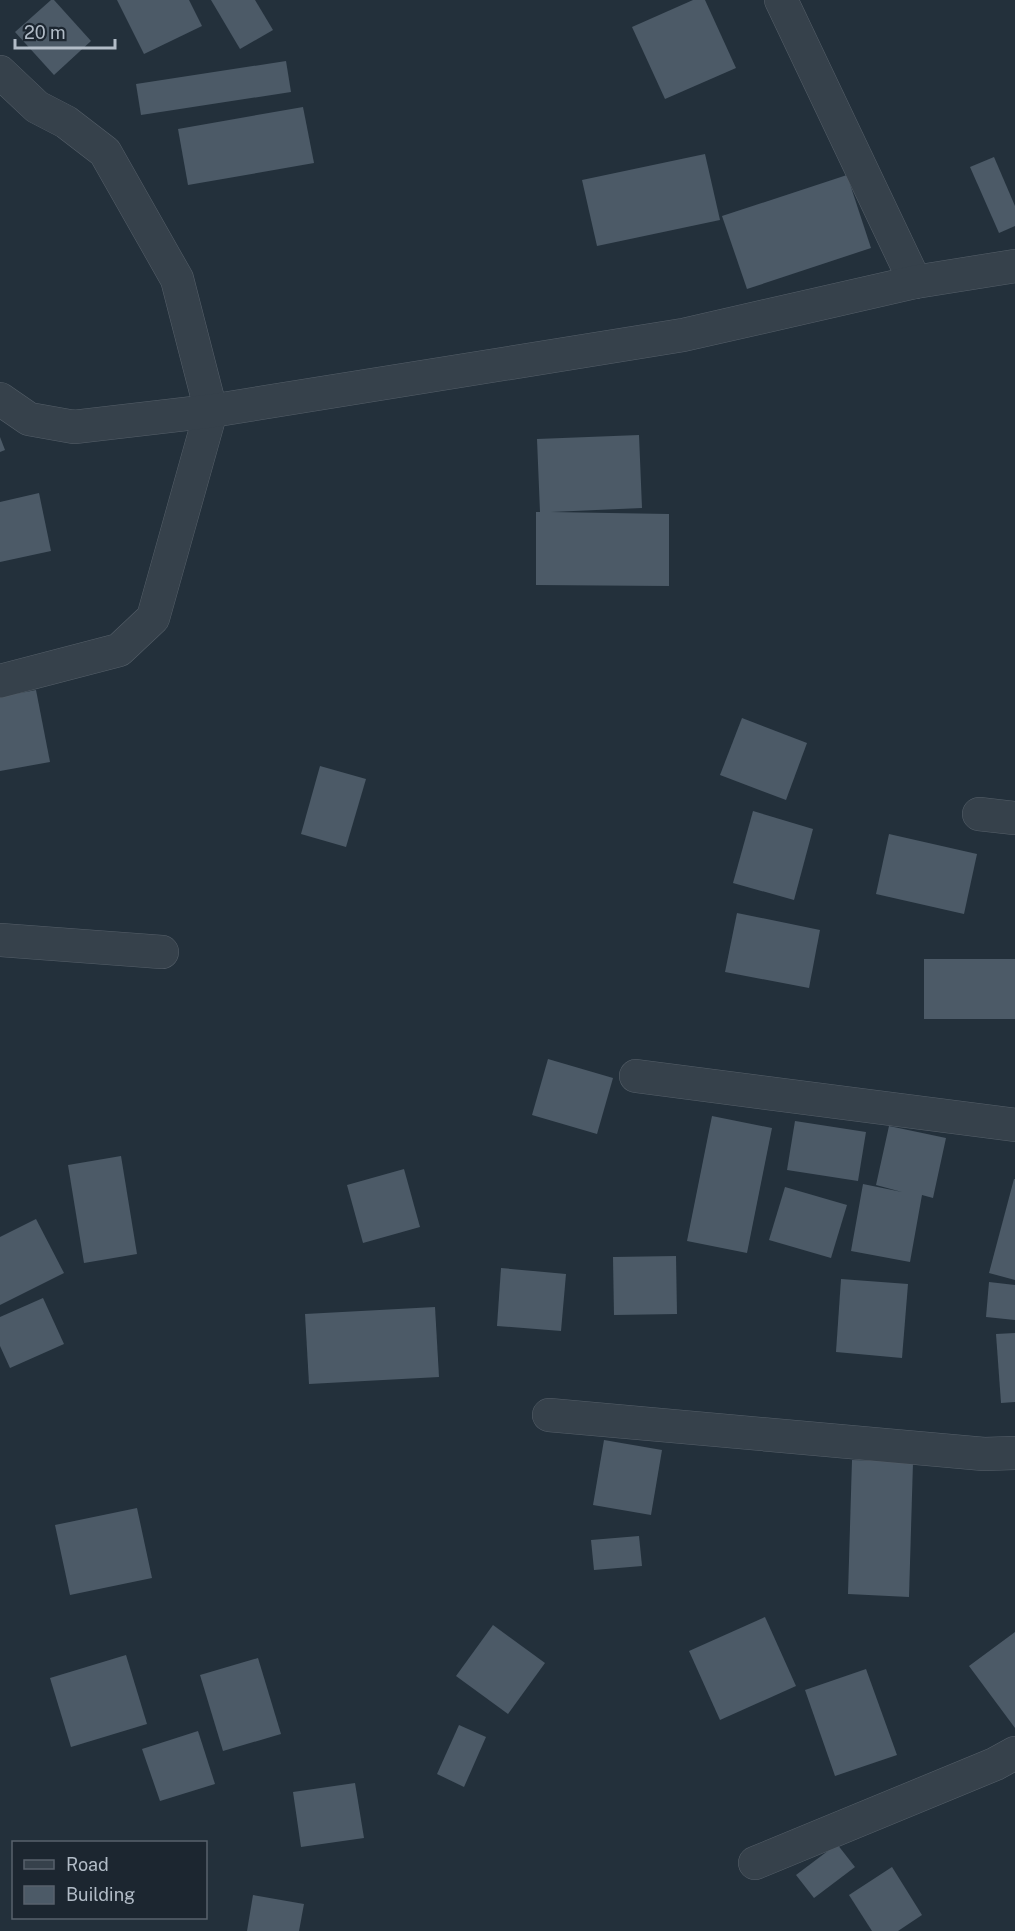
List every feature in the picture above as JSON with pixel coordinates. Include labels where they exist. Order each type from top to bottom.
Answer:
[{"type":"street","points":[[781,0],[915,282]]},
{"type":"street","points":[[0,72],[37,107],[66,122],[105,152],[177,279],[212,411],[153,618],[119,650],[0,681]]},
{"type":"street","points":[[0,399],[29,419],[74,427],[212,411],[683,335],[915,282],[1015,266]]},
{"type":"street","points":[[980,814],[1015,818]]},
{"type":"street","points":[[0,940],[162,952]]},
{"type":"street","points":[[636,1076],[1015,1125]]},
{"type":"street","points":[[549,1415],[973,1453],[1015,1453]]},
{"type":"street","points":[[755,1863],[995,1764],[1015,1753]]},
{"type":"building","points":[[51,0],[54,0],[91,41],[54,75],[15,32]]},
{"type":"building","points":[[117,0],[189,0],[202,26],[144,54]]},
{"type":"building","points":[[211,0],[255,0],[273,30],[240,49]]},
{"type":"building","points":[[693,0],[705,0],[736,68],[665,99],[632,27]]},
{"type":"building","points":[[286,61],[291,92],[141,115],[136,84]]},
{"type":"building","points":[[303,107],[314,163],[188,185],[178,129]]},
{"type":"building","points":[[705,154],[720,220],[597,246],[582,180]]},
{"type":"building","points":[[994,157],[1015,206],[1015,226],[999,233],[970,167]]},
{"type":"building","points":[[847,175],[871,248],[747,289],[722,216]]},
{"type":"building","points":[[639,435],[642,508],[551,512],[669,514],[669,586],[536,585],[536,512],[540,512],[537,439]]},
{"type":"building","points":[[0,437],[5,450],[0,452]]},
{"type":"building","points":[[39,493],[51,551],[0,562],[0,502]]},
{"type":"building","points":[[36,690],[50,762],[0,771],[0,697]]},
{"type":"building","points":[[742,718],[807,743],[786,800],[720,775]]},
{"type":"building","points":[[320,766],[366,779],[346,847],[301,834]]},
{"type":"building","points":[[753,811],[813,829],[794,900],[733,883]]},
{"type":"building","points":[[889,834],[977,854],[964,914],[876,894]]},
{"type":"building","points":[[737,913],[820,930],[809,988],[725,972]]},
{"type":"building","points":[[924,959],[1015,959],[1015,1019],[924,1019]]},
{"type":"building","points":[[548,1059],[613,1078],[597,1134],[532,1115]]},
{"type":"building","points":[[712,1116],[772,1128],[747,1253],[687,1241]]},
{"type":"building","points":[[795,1121],[866,1132],[858,1181],[787,1170]]},
{"type":"building","points":[[889,1126],[946,1138],[933,1198],[922,1195],[910,1262],[851,1251],[863,1184],[902,1192],[876,1185]]},
{"type":"building","points":[[121,1156],[137,1254],[84,1263],[68,1165]]},
{"type":"building","points":[[404,1169],[420,1227],[363,1243],[347,1185]]},
{"type":"building","points":[[1015,1179],[1015,1280],[989,1273]]},
{"type":"building","points":[[785,1187],[847,1205],[831,1258],[769,1240]]},
{"type":"building","points":[[36,1219],[64,1273],[0,1305],[0,1237]]},
{"type":"building","points":[[676,1256],[677,1314],[614,1315],[613,1257]]},
{"type":"building","points":[[501,1268],[566,1274],[561,1331],[497,1326]]},
{"type":"building","points":[[841,1279],[908,1284],[902,1358],[836,1352]]},
{"type":"building","points":[[989,1282],[1015,1285],[1015,1320],[986,1317]]},
{"type":"building","points":[[43,1298],[64,1344],[10,1368],[0,1346],[0,1317]]},
{"type":"building","points":[[435,1307],[439,1377],[309,1384],[305,1314]]},
{"type":"building","points":[[1015,1333],[1015,1402],[1001,1403],[996,1334]]},
{"type":"building","points":[[604,1440],[662,1450],[651,1515],[593,1505]]},
{"type":"building","points":[[852,1460],[913,1462],[909,1597],[848,1594]]},
{"type":"building","points":[[137,1508],[152,1578],[70,1595],[55,1525]]},
{"type":"building","points":[[639,1536],[642,1566],[594,1570],[591,1540]]},
{"type":"building","points":[[765,1617],[796,1686],[720,1720],[689,1651]]},
{"type":"building","points":[[493,1625],[545,1663],[508,1714],[456,1676]]},
{"type":"building","points":[[1015,1632],[1015,1728],[969,1666]]},
{"type":"building","points":[[126,1655],[147,1724],[71,1747],[50,1678]]},
{"type":"building","points":[[258,1658],[281,1734],[223,1751],[200,1675]]},
{"type":"building","points":[[866,1669],[897,1755],[835,1776],[805,1690]]},
{"type":"building","points":[[459,1725],[486,1737],[464,1787],[437,1774]]},
{"type":"building","points":[[198,1731],[215,1784],[160,1801],[142,1749]]},
{"type":"building","points":[[355,1783],[364,1838],[301,1847],[293,1792]]},
{"type":"building","points":[[837,1844],[855,1867],[814,1898],[796,1875]]},
{"type":"building","points":[[892,1867],[922,1915],[898,1931],[872,1931],[849,1895]]},
{"type":"building","points":[[253,1895],[304,1904],[299,1931],[247,1931]]}]
